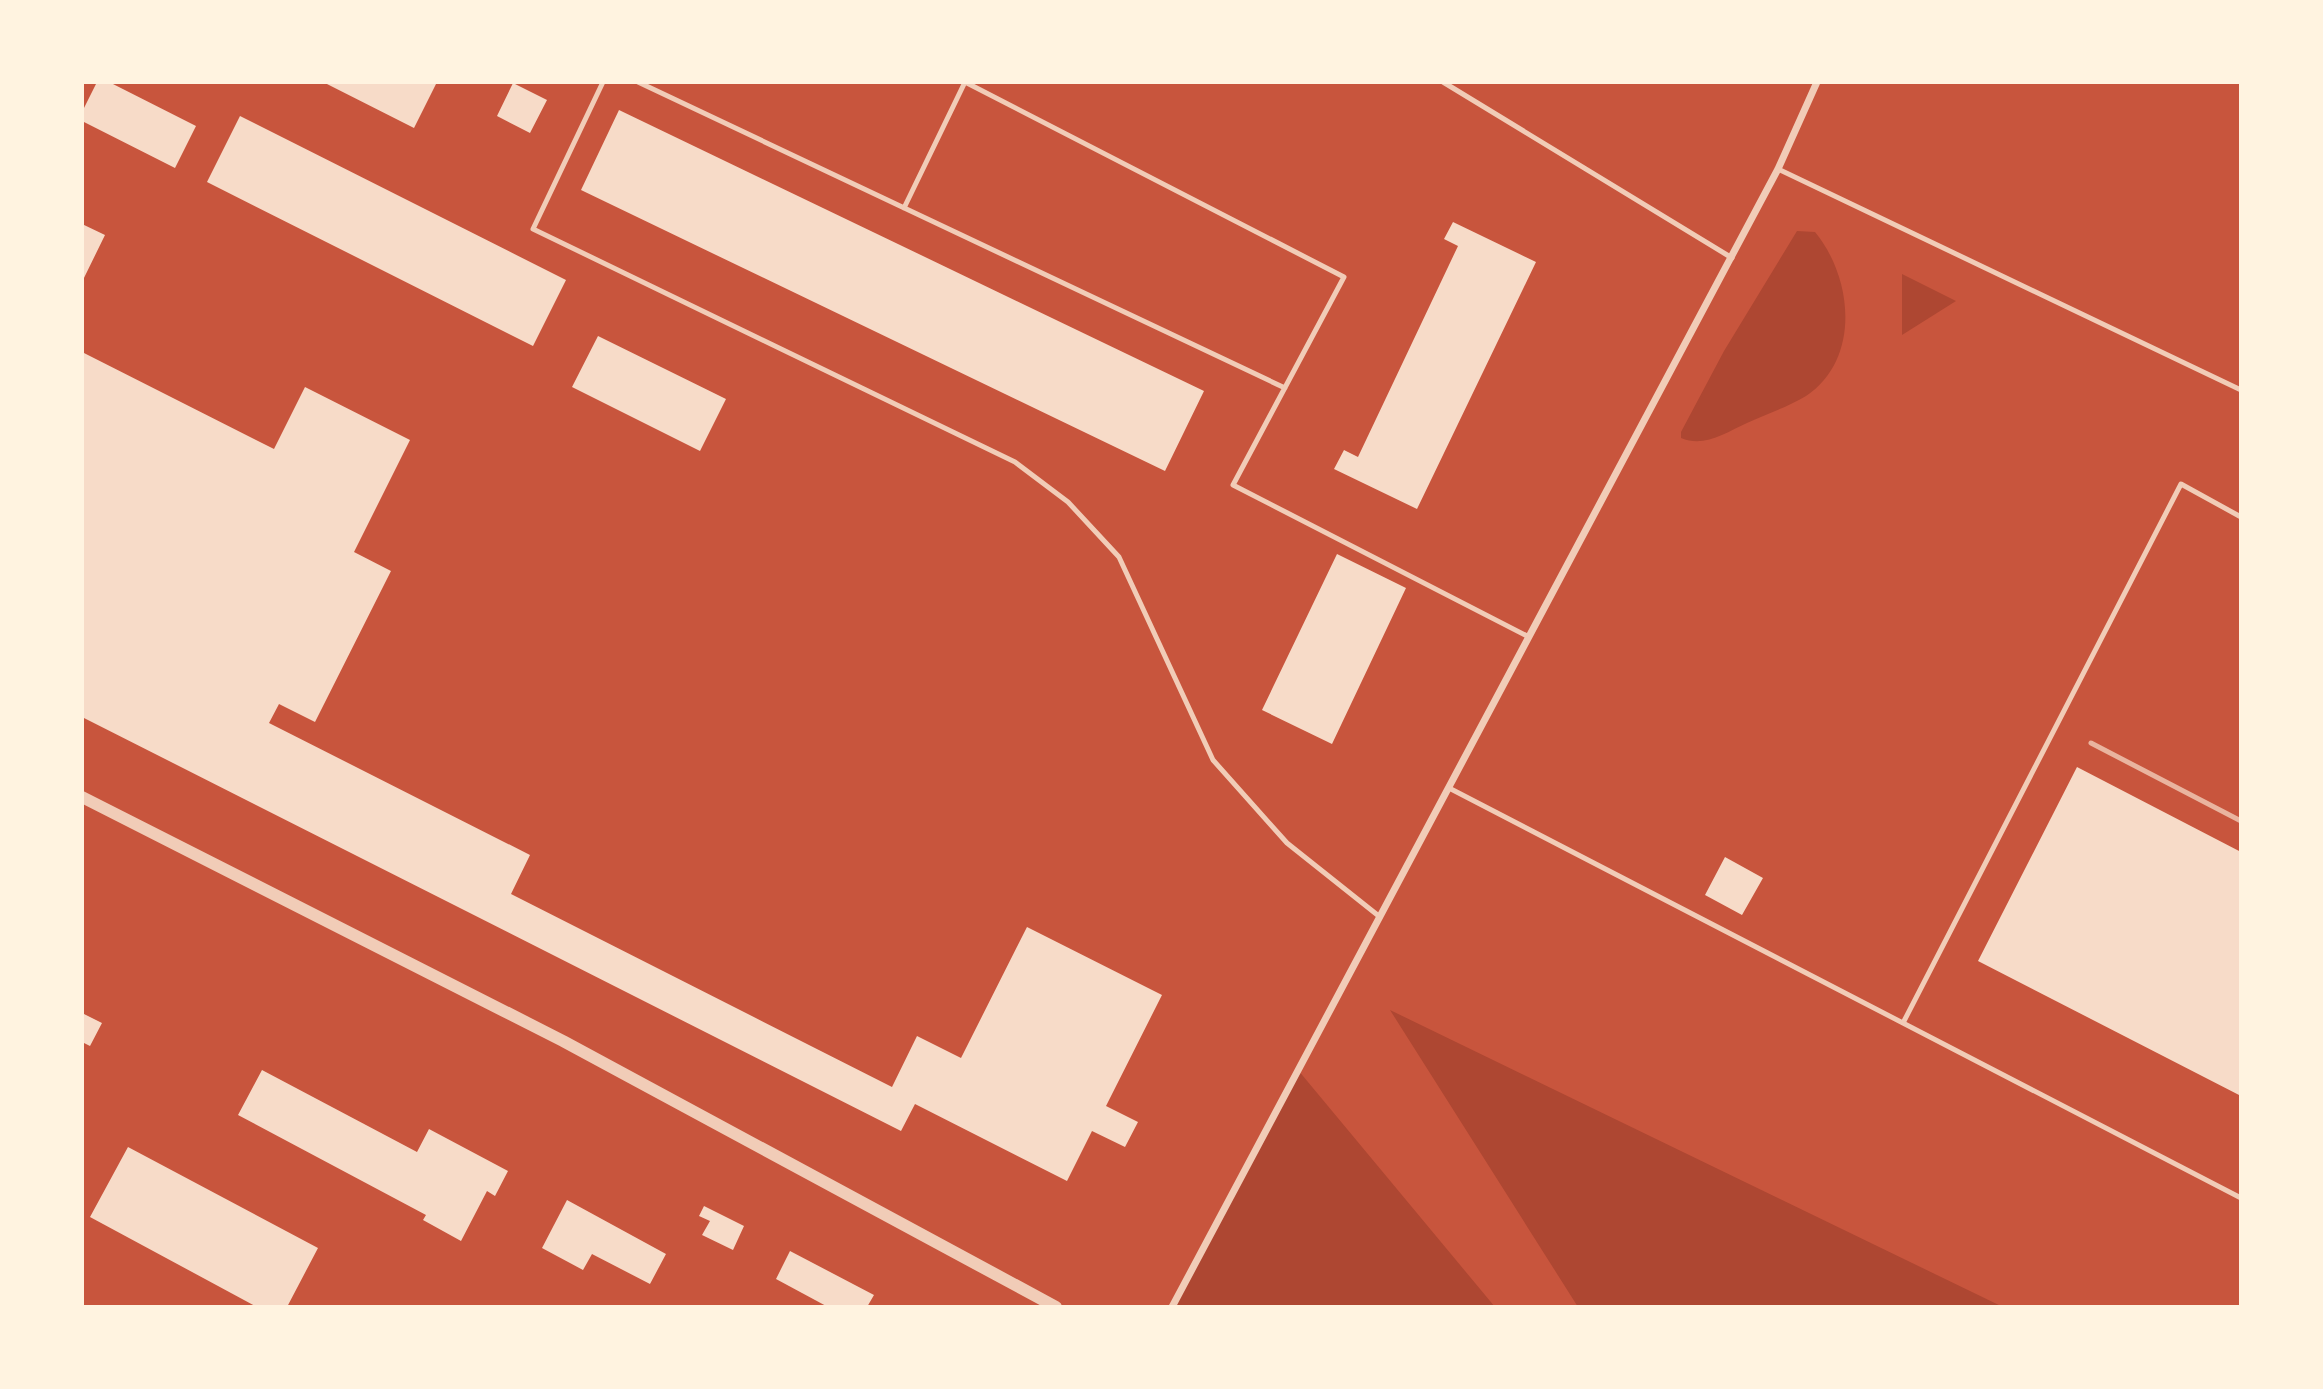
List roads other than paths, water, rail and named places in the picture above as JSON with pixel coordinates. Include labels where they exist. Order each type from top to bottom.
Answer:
[{"type":"street","points":[[1172,1307],[1732,258],[1778,169],[1817,82]]},
{"type":"street","points":[[82,797],[563,1041],[1056,1307]]},
{"type":"lane","points":[[603,82],[533,229],[1014,462],[1068,502],[1119,557],[1213,760],[1287,843],[1380,917]]},
{"type":"lane","points":[[638,82],[1285,388]]},
{"type":"lane","points":[[904,208],[965,82],[1344,278],[1233,485],[1529,637]]},
{"type":"lane","points":[[1443,82],[1732,258]]},
{"type":"lane","points":[[1778,169],[2241,390]]},
{"type":"lane","points":[[1903,1023],[2181,484],[2241,517]]},
{"type":"lane","points":[[1449,788],[2241,1198]]},
{"type":"railway","points":[[2091,743],[2241,821]]}]
